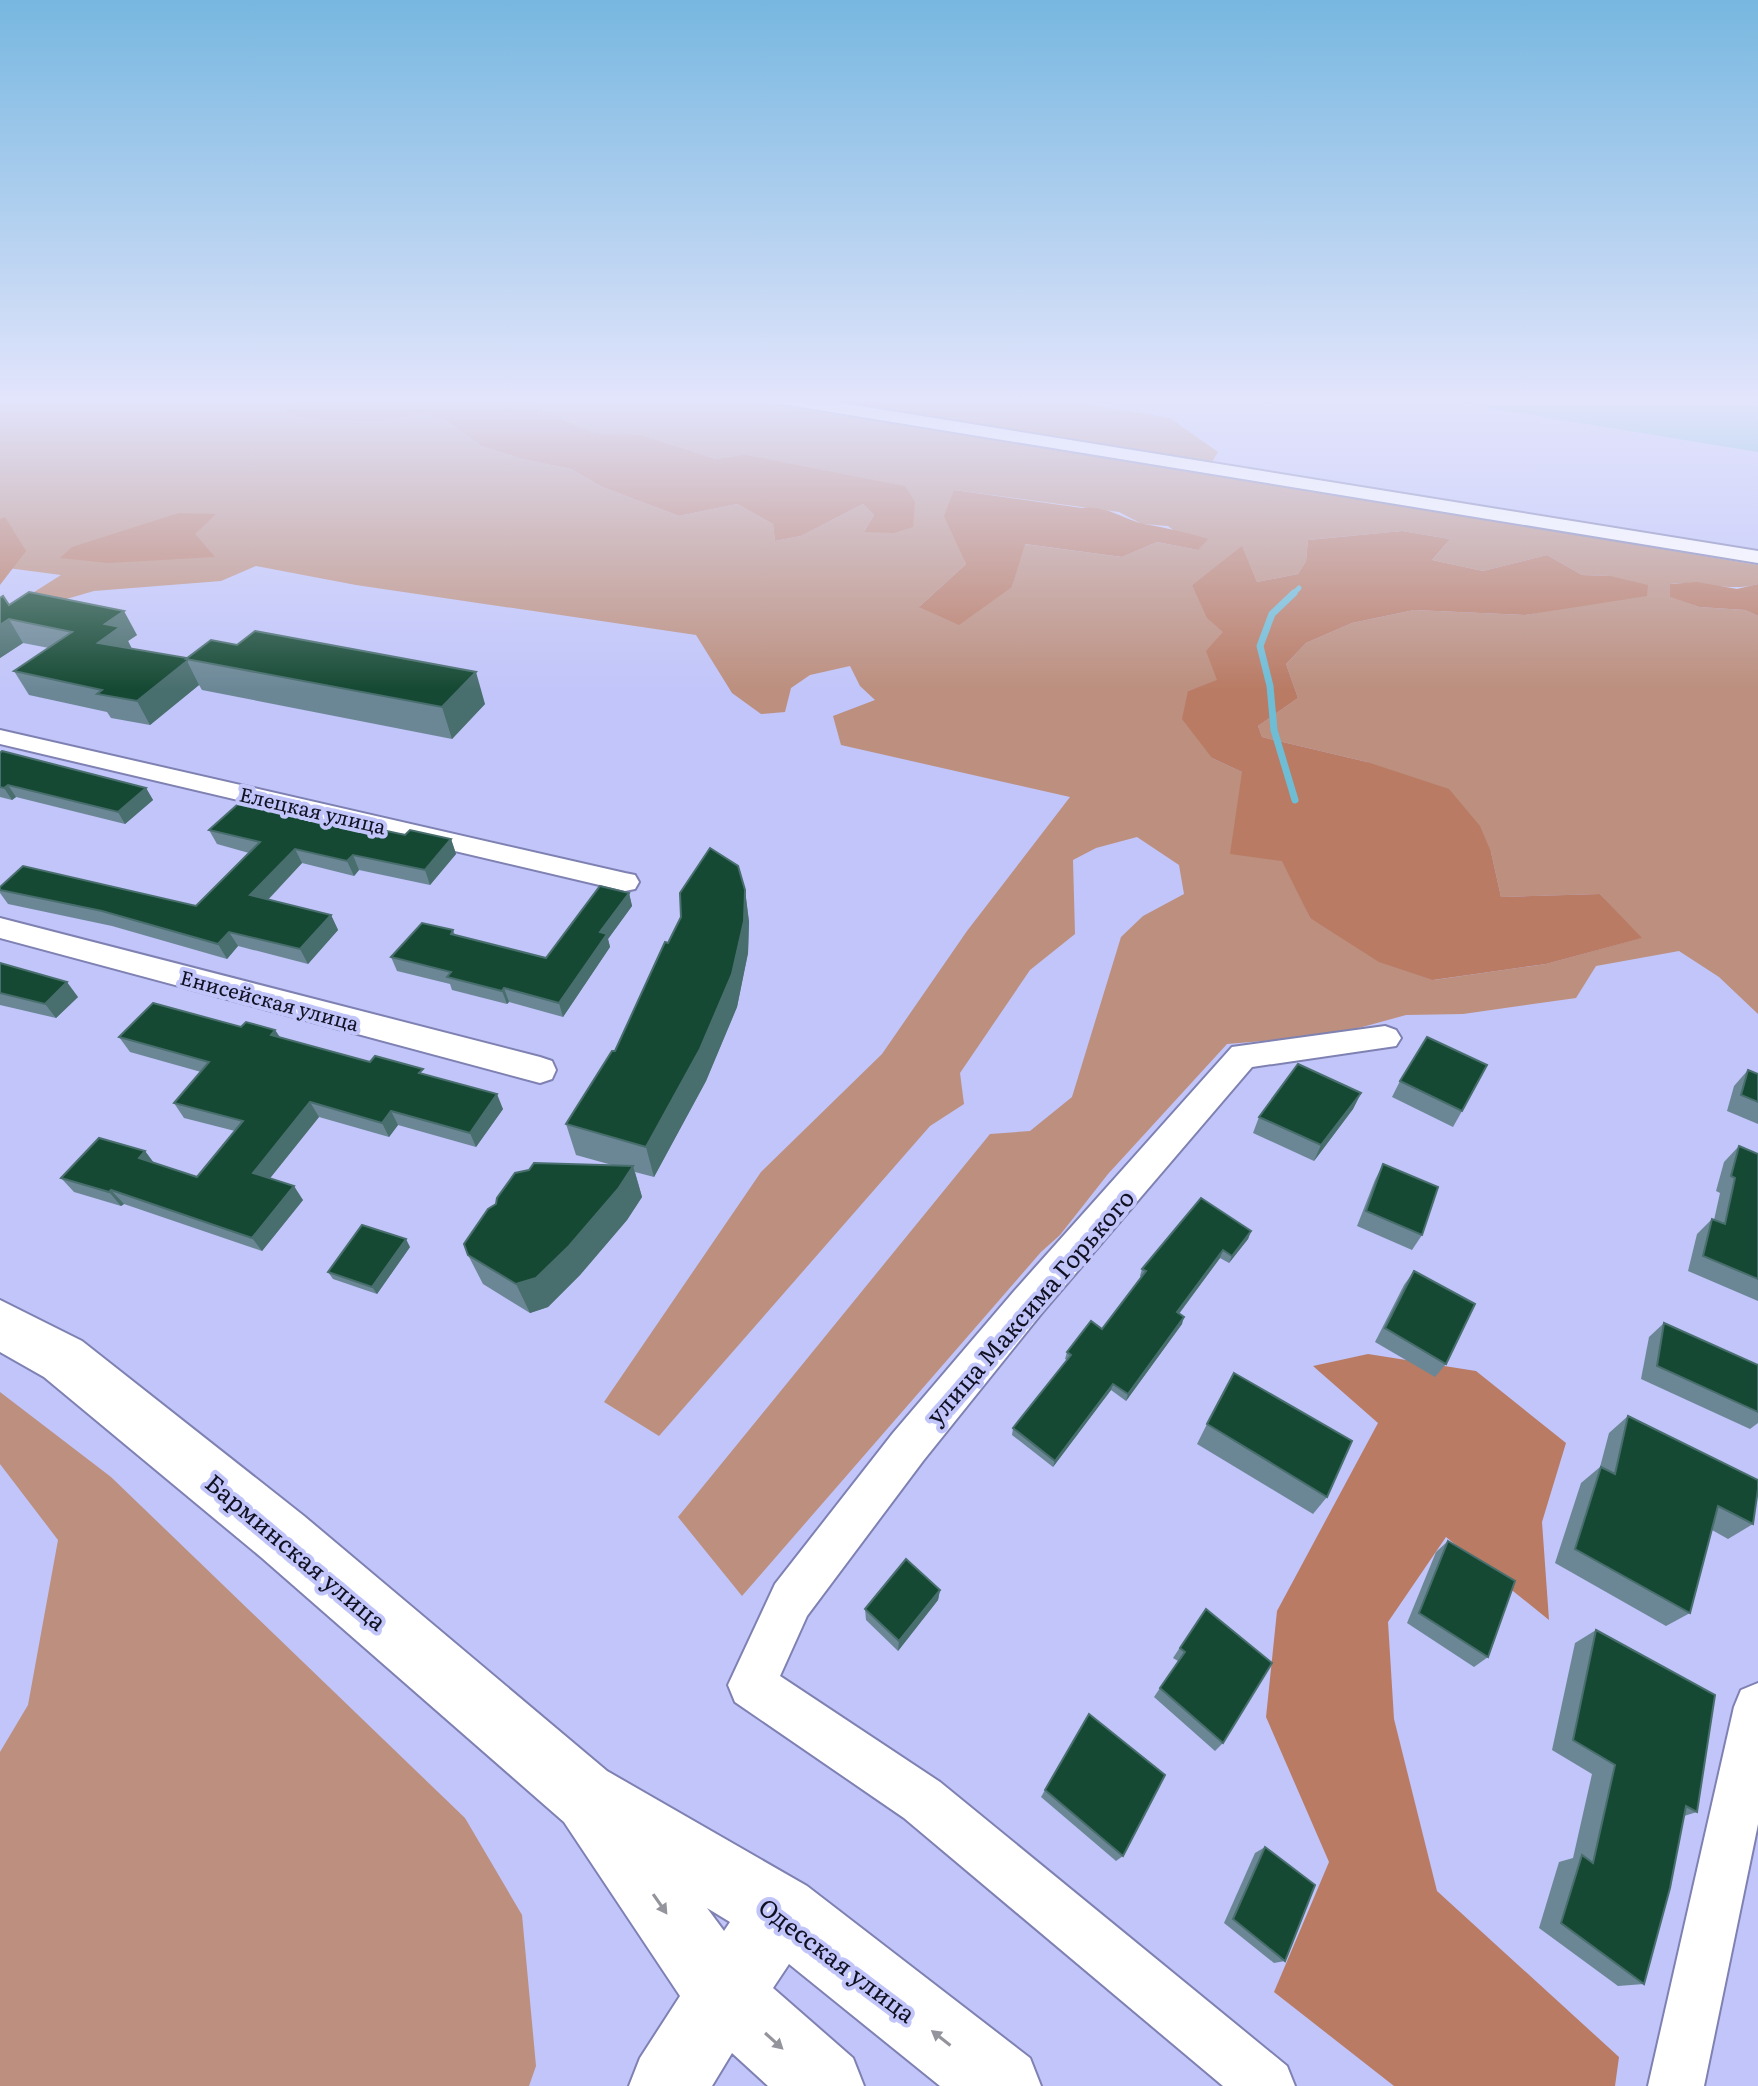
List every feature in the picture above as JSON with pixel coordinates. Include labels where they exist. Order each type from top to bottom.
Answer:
[{"type":"main road","name":"Барминская улица","points":[[0,1324],[76,1368],[283,1537],[583,1795]]},
{"type":"main road","name":"Одесская улица","points":[[583,1795],[781,1912],[1002,2086]]},
{"type":"main road","points":[[583,1795],[724,1995],[825,2086]]},
{"type":"main road","points":[[668,2086],[724,1995],[781,1912]]},
{"type":"street","points":[[1379,495],[1758,557]]},
{"type":"street","name":"Елецкая улица","points":[[0,737],[625,882]]},
{"type":"street","name":"Енисейская улица","points":[[0,928],[540,1070]]},
{"type":"street","name":"улица Максима Горького","points":[[1267,2086],[922,1800],[752,1685],[791,1600],[908,1447],[1028,1302],[1243,1056],[1385,1038]]},
{"type":"street","points":[[1676,2086],[1758,1707]]},
{"type":"shaded area","points":[[0,495],[624,495],[679,516],[737,504],[773,524],[775,541],[801,536],[863,504],[874,515],[864,532],[896,495],[954,495],[957,541],[966,564],[920,606],[1012,587],[1024,544],[1122,557],[1157,542],[1198,550],[1168,526],[1142,524],[1119,512],[994,495],[1339,495],[1758,565],[1758,584],[1735,587],[1670,584],[1671,597],[1699,607],[1745,610],[1758,616],[1758,1014],[1719,977],[1679,951],[1596,966],[1576,998],[1463,1014],[1406,1015],[1355,1029],[1299,1038],[1227,1044],[1108,1174],[1060,1235],[1041,1252],[742,1596],[678,1517],[990,1134],[1030,1131],[1072,1097],[1121,937],[1143,916],[1184,894],[1179,865],[1137,837],[1096,848],[1073,860],[1075,934],[1030,970],[960,1073],[964,1104],[930,1126],[659,1436],[604,1402],[761,1172],[882,1054],[967,931],[1070,797],[841,745],[833,716],[875,700],[860,686],[850,666],[810,675],[791,688],[785,712],[761,714],[732,693],[696,635],[356,585],[256,566],[221,581],[94,591],[4,617],[9,608],[61,575],[0,567]],"holes":[[[1402,531],[1450,539],[1432,560],[1483,571],[1547,555],[1582,575],[1610,576],[1568,607],[1525,615],[1414,610],[1352,623],[1306,643],[1286,664],[1298,698],[1258,726],[1262,737],[1367,762],[1491,852],[1501,897],[1600,894],[1641,938],[1546,964],[1434,980],[1310,918],[1242,772],[1212,758],[1188,691],[1217,681],[1224,632],[1192,585],[1242,547],[1257,582],[1298,574],[1306,561],[1308,540]]]},
{"type":"shaded area","points":[[624,495],[911,495],[915,502],[913,527],[894,533],[864,532],[874,515],[863,504],[801,536],[775,541],[773,524],[737,504],[679,516]]},
{"type":"shaded area","points":[[952,495],[992,495],[1107,510],[1136,522],[1208,539],[1198,550],[1157,542],[1122,557],[1025,544],[1012,587],[959,625],[919,607],[966,564],[944,516]]},
{"type":"shaded area","points":[[179,513],[216,514],[195,534],[215,557],[108,563],[60,558],[72,547]]},
{"type":"shaded area","points":[[5,517],[26,551],[0,585],[0,519]]},
{"type":"shaded area","points":[[1402,531],[1450,539],[1432,560],[1483,571],[1547,555],[1582,575],[1610,576],[1648,585],[1647,596],[1525,615],[1414,610],[1352,623],[1306,643],[1286,664],[1298,698],[1258,726],[1262,737],[1367,762],[1449,789],[1480,826],[1491,852],[1501,897],[1600,894],[1642,938],[1546,964],[1433,980],[1379,962],[1310,918],[1282,861],[1230,854],[1242,772],[1212,758],[1182,719],[1188,691],[1217,680],[1206,651],[1223,632],[1207,618],[1192,585],[1242,546],[1257,582],[1298,574],[1306,561],[1308,540]]},
{"type":"shaded area","points":[[1697,582],[1737,589],[1758,584],[1758,616],[1745,610],[1699,607],[1670,597],[1670,584]]},
{"type":"shaded area","points":[[1368,1354],[1476,1371],[1566,1443],[1542,1522],[1549,1620],[1446,1537],[1388,1622],[1394,1719],[1437,1891],[1619,2057],[1615,2086],[1394,2086],[1274,1992],[1329,1862],[1266,1717],[1277,1611],[1378,1423],[1313,1366]]},
{"type":"shaded area","points":[[0,1392],[111,1477],[465,1818],[522,1915],[536,2066],[529,2086],[0,2086],[0,1752],[28,1705],[58,1540],[0,1464]]},
{"type":"building","points":[[29,592],[124,611],[105,624],[120,627],[98,643],[187,658],[187,661],[137,701],[97,694],[102,690],[14,671],[72,632],[9,619],[0,625],[0,598],[3,596],[9,605]]},
{"type":"building","points":[[255,631],[476,672],[442,707],[186,659],[211,640],[237,645]]},
{"type":"building","points":[[2,751],[146,788],[118,812],[8,785],[0,787]]},
{"type":"building","points":[[238,804],[341,827],[346,822],[405,835],[410,830],[451,839],[425,870],[353,855],[347,861],[295,849],[250,895],[331,915],[300,949],[229,932],[218,944],[102,911],[0,890],[23,866],[196,906],[260,842],[209,830]]},
{"type":"building","points":[[710,848],[738,866],[745,890],[744,921],[732,974],[700,1049],[646,1147],[566,1124],[612,1051],[615,1051],[665,942],[668,943],[681,917],[680,893]]},
{"type":"building","points":[[600,886],[629,893],[600,932],[607,934],[559,1003],[447,977],[451,972],[391,957],[422,923],[453,930],[451,934],[546,958]]},
{"type":"building","points":[[0,963],[67,982],[45,1004],[0,993]]},
{"type":"building","points":[[153,1003],[241,1027],[246,1022],[275,1030],[271,1035],[370,1062],[375,1056],[423,1069],[419,1073],[497,1094],[470,1133],[391,1111],[382,1123],[310,1102],[253,1173],[294,1186],[252,1238],[111,1190],[109,1192],[61,1178],[99,1138],[145,1151],[139,1158],[197,1177],[243,1121],[174,1103],[209,1062],[119,1037]]},
{"type":"building","points":[[1427,1037],[1487,1065],[1462,1111],[1400,1081]]},
{"type":"building","points":[[1298,1064],[1361,1093],[1321,1145],[1259,1117]]},
{"type":"building","points":[[1748,1070],[1758,1074],[1758,1102],[1741,1095]]},
{"type":"building","points":[[1739,1146],[1758,1154],[1758,1279],[1703,1256],[1712,1219],[1725,1224],[1735,1178],[1731,1176]]},
{"type":"building","points":[[534,1163],[633,1166],[618,1189],[569,1246],[536,1278],[516,1284],[468,1255],[464,1244],[488,1209],[496,1204],[515,1173],[529,1170]]},
{"type":"building","points":[[1383,1164],[1438,1187],[1422,1235],[1366,1211]]},
{"type":"building","points":[[1201,1198],[1251,1231],[1232,1256],[1223,1250],[1177,1312],[1184,1317],[1128,1394],[1113,1384],[1055,1461],[1013,1428],[1071,1355],[1067,1352],[1091,1321],[1102,1329],[1146,1271],[1142,1269]]},
{"type":"building","points":[[362,1225],[406,1239],[372,1287],[328,1272]]},
{"type":"building","points":[[1414,1271],[1475,1304],[1446,1364],[1385,1328]]},
{"type":"building","points":[[1664,1323],[1758,1365],[1758,1412],[1657,1366]]},
{"type":"building","points":[[1234,1373],[1352,1441],[1327,1497],[1207,1424]]},
{"type":"building","points":[[1628,1416],[1758,1480],[1753,1524],[1718,1506],[1690,1613],[1575,1549],[1601,1467],[1615,1474]]},
{"type":"building","points":[[1448,1541],[1515,1581],[1488,1657],[1419,1613]]},
{"type":"building","points":[[906,1559],[940,1590],[899,1641],[865,1609]]},
{"type":"building","points":[[1206,1609],[1272,1663],[1223,1743],[1160,1688],[1185,1652],[1180,1648]]},
{"type":"building","points":[[1596,1630],[1715,1695],[1697,1812],[1686,1806],[1670,1888],[1644,1984],[1561,1923],[1582,1855],[1593,1863],[1615,1765],[1573,1740]]},
{"type":"building","points":[[1089,1714],[1165,1775],[1123,1856],[1045,1790]]},
{"type":"building","points":[[1265,1847],[1315,1885],[1285,1961],[1233,1919]]},
{"type":"waterway","points":[[1294,593],[1299,588]]},
{"type":"waterway","points":[[1294,593],[1272,614],[1260,646],[1270,686],[1274,730],[1295,800]]}]
